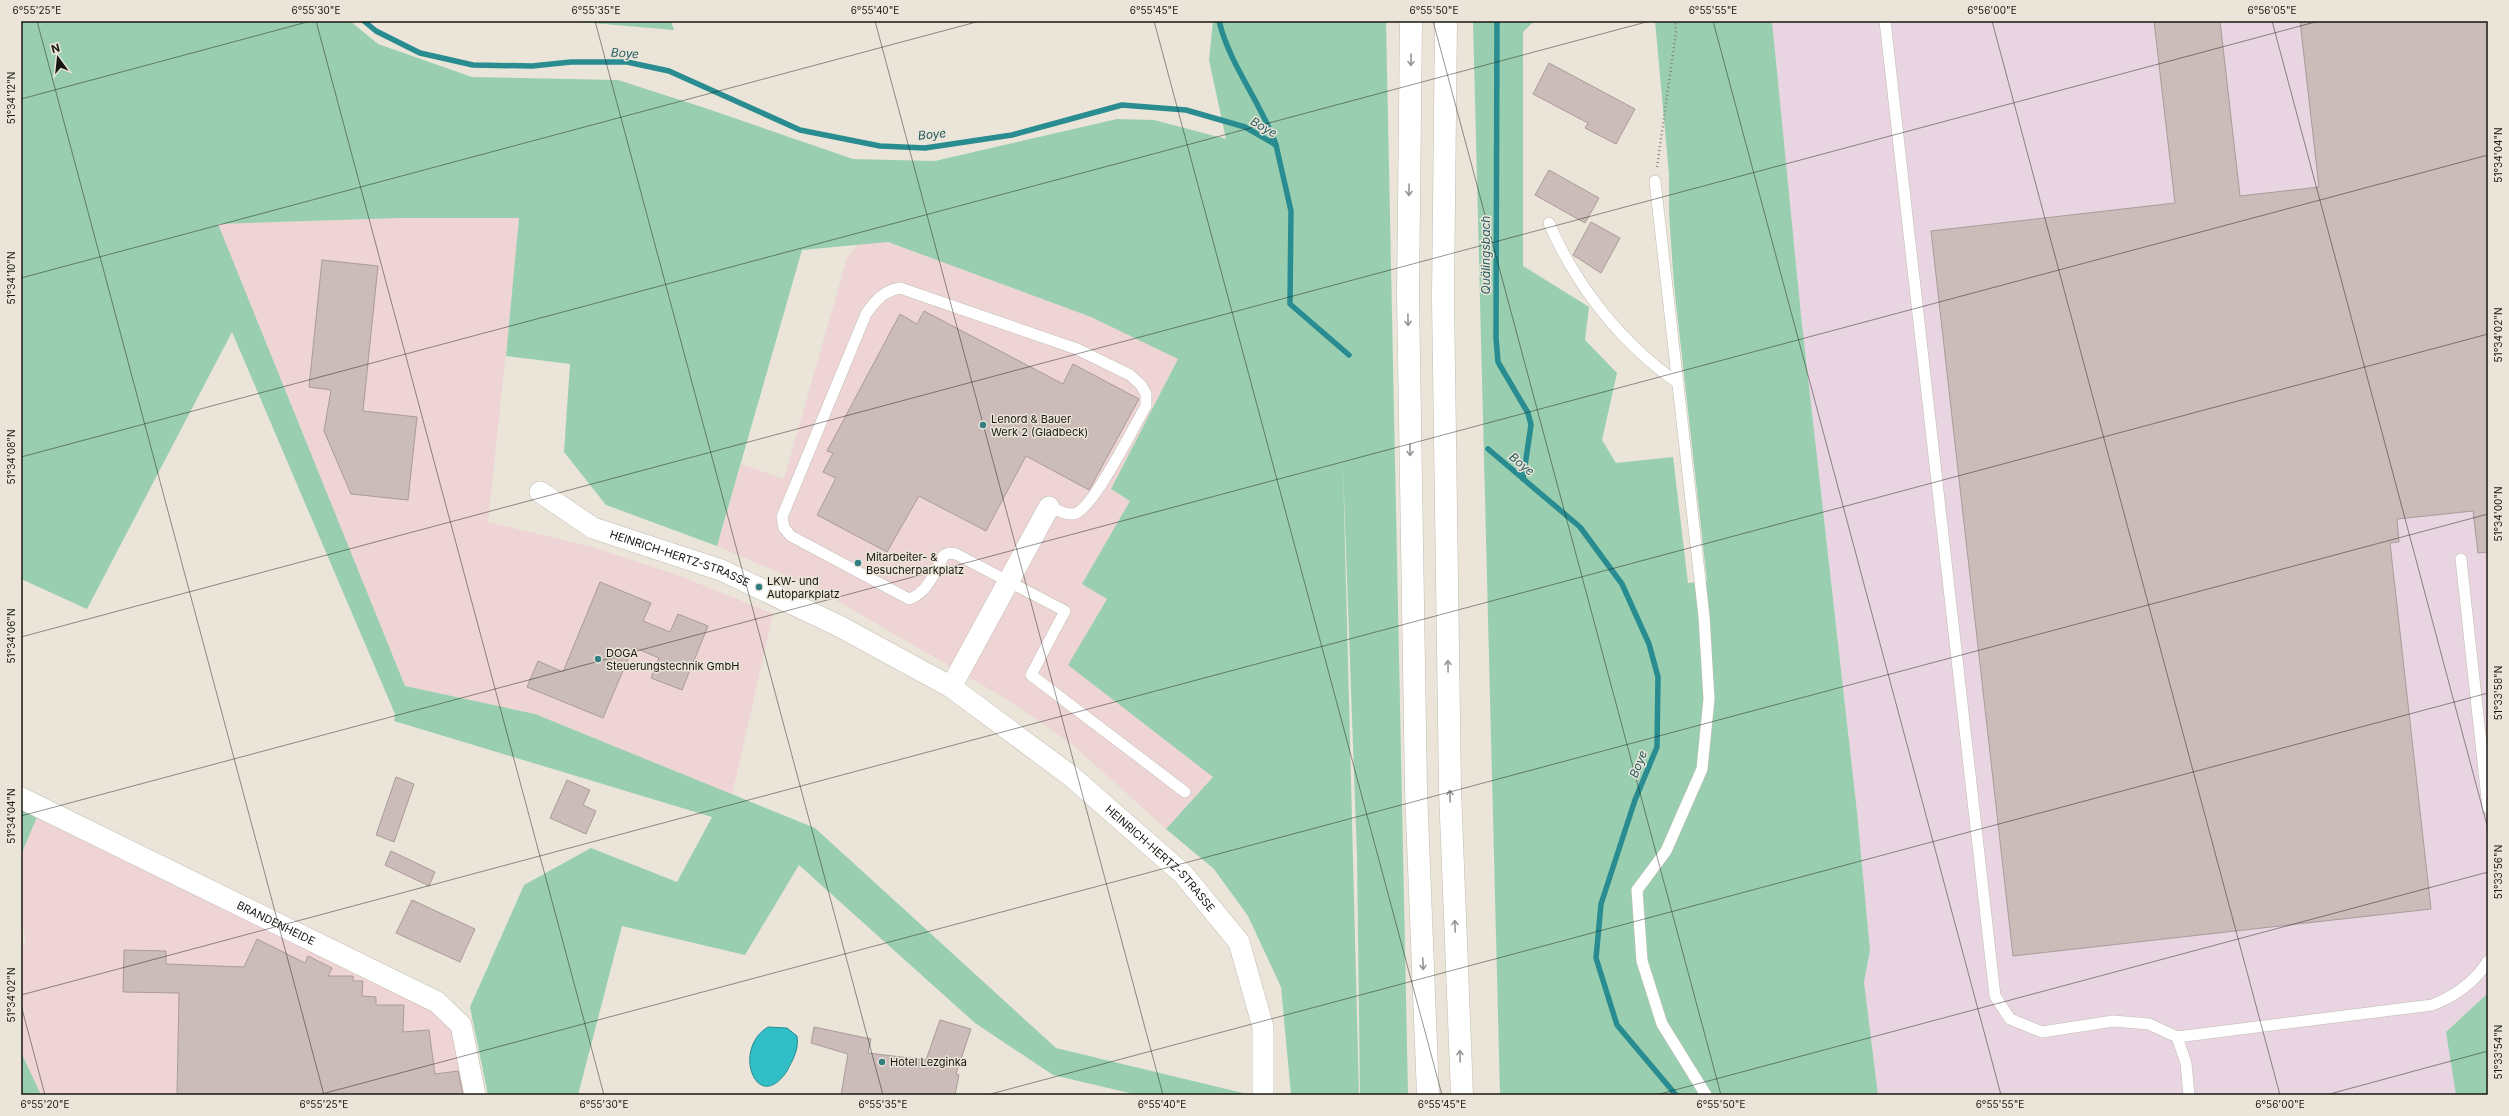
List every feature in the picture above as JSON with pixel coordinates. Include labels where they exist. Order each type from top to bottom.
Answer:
[{"type":"highway","points":[[1411,21],[1408,303],[1416,790],[1428,1095]]},
{"type":"highway","points":[[1446,21],[1443,313],[1450,790],[1462,1095]]},
{"type":"street","name":"HEINRICH-HERTZ-STRASSE","points":[[540,492],[593,528],[721,570],[839,626],[951,687],[1071,776],[1183,874],[1239,942],[1263,1028],[1263,1095]]},
{"type":"street","points":[[951,687],[1049,508]]},
{"type":"street","name":"BRANDENHEIDE","points":[[21,798],[437,1002],[461,1025],[475,1095]]},
{"type":"lane","points":[[1885,21],[1995,996],[2010,1020],[2042,1032],[2113,1021],[2149,1024],[2176,1037],[2432,1005],[2449,998],[2467,986],[2488,961]]},
{"type":"lane","points":[[1655,181],[1704,616],[1709,699],[1702,769],[1666,851],[1637,890],[1642,961],[1662,1024],[1706,1095]]},
{"type":"lane","points":[[1549,223],[1565,260],[1618,331],[1678,383]]},
{"type":"lane","points":[[1049,508],[1073,514],[1082,511],[1094,498],[1146,406],[1146,394],[1141,385],[1130,375],[1077,349],[900,288],[889,290],[875,301],[866,314],[782,517],[784,528],[791,536],[909,599],[918,596],[924,590],[944,555],[949,553],[1009,581],[1064,611],[1032,675],[1185,792]]},
{"type":"lane","points":[[2461,559],[2488,808]]},
{"type":"lane","points":[[2176,1037],[2186,1063],[2189,1095]]},
{"type":"path","points":[[1655,181],[1676,32],[1676,21]]},
{"type":"shaded area","points":[[1772,21],[2488,21],[2488,993],[2455,1023],[2453,1071],[2456,1095],[1878,1095],[1864,982],[1870,950],[1857,812],[1801,315]]},
{"type":"shaded area","points":[[400,218],[520,218],[488,522],[592,547],[680,576],[773,614],[732,795],[535,714],[405,686],[217,224]]},
{"type":"shaded area","points":[[874,241],[888,242],[1091,317],[1178,359],[1111,489],[1130,501],[1083,584],[1107,599],[1069,665],[1215,775],[1166,829],[1073,745],[1008,700],[815,588],[717,546],[741,464],[784,479],[847,258],[857,245]]},
{"type":"shaded area","points":[[37,817],[434,1008],[452,1027],[465,1095],[41,1095],[21,1052],[21,945],[26,944],[21,915],[21,855]]},
{"type":"green space","points":[[21,21],[350,21],[378,44],[472,77],[618,80],[853,159],[935,161],[1117,119],[1154,120],[1226,139],[1209,60],[1213,21],[1386,21],[1408,1095],[1360,1095],[1357,857],[1343,466],[1359,1095],[1291,1095],[1281,987],[1248,916],[1214,869],[1166,829],[1213,777],[1068,665],[1107,599],[1082,584],[1130,501],[1111,489],[1178,359],[1091,317],[888,242],[802,250],[717,546],[606,505],[564,452],[570,364],[506,356],[519,218],[400,218],[218,224],[405,686],[535,714],[815,828],[1056,1048],[1243,1093],[1243,1095],[1138,1095],[1053,1075],[975,1023],[799,865],[745,955],[622,926],[578,1095],[488,1095],[470,1007],[524,885],[591,848],[677,882],[712,817],[394,721],[395,714],[232,332],[87,609],[21,579]]},
{"type":"green space","points":[[569,21],[671,21],[674,30]]},
{"type":"green space","points":[[1473,21],[1534,21],[1523,32],[1523,266],[1589,307],[1585,340],[1617,373],[1602,440],[1616,463],[1673,457],[1688,583],[1707,581],[1674,285],[1669,214],[1669,174],[1655,21],[1772,21],[1801,315],[1857,812],[1870,950],[1864,982],[1878,1095],[1500,1095]]},
{"type":"green space","points":[[21,809],[37,817],[21,855]]},
{"type":"green space","points":[[2488,993],[2488,1095],[2456,1095],[2446,1032]]},
{"type":"green space","points":[[21,1052],[41,1095],[21,1095]]},
{"type":"water","points":[[768,1027],[787,1028],[797,1036],[797,1046],[787,1071],[776,1083],[766,1086],[758,1083],[752,1074],[750,1062],[751,1049],[757,1037]]},
{"type":"building","points":[[2154,21],[2220,21],[2240,196],[2319,187],[2300,21],[2488,21],[2488,552],[2478,553],[2473,511],[2397,519],[2399,542],[2390,543],[2431,909],[2013,956],[1931,231],[2175,203]]},
{"type":"building","points":[[1549,63],[1635,109],[1616,144],[1585,128],[1588,123],[1533,94]]},
{"type":"building","points":[[1549,170],[1599,198],[1585,223],[1535,195]]},
{"type":"building","points":[[1591,222],[1620,238],[1601,273],[1573,255]]},
{"type":"building","points":[[322,260],[378,266],[363,411],[417,417],[408,500],[351,494],[324,431],[331,390],[309,387]]},
{"type":"building","name":"Lenord & Bauer Werk 2 (Gladbeck)","points":[[924,311],[1063,384],[1073,364],[1139,399],[1089,490],[1026,456],[986,531],[919,496],[887,552],[817,515],[836,478],[823,472],[833,453],[827,451],[900,314],[917,324]]},
{"type":"building","name":"DOGA Steuerungstechnik GmbH","points":[[600,582],[651,603],[643,621],[670,632],[678,614],[708,626],[682,690],[651,678],[659,658],[633,647],[603,718],[527,687],[538,661],[563,672]]},
{"type":"building","points":[[396,777],[414,784],[394,842],[376,835]]},
{"type":"building","points":[[567,780],[590,790],[583,805],[596,811],[586,834],[550,818]]},
{"type":"building","points":[[391,851],[435,872],[429,886],[385,865]]},
{"type":"building","points":[[412,900],[475,929],[460,962],[396,933]]},
{"type":"building","points":[[257,939],[305,963],[308,956],[332,968],[328,976],[353,976],[353,981],[363,981],[362,996],[376,997],[376,1005],[404,1005],[403,1032],[429,1030],[435,1074],[458,1071],[463,1095],[177,1095],[179,993],[123,992],[124,950],[166,951],[166,964],[244,967]]},
{"type":"building","name":"Hotel Lezginka","points":[[940,1020],[971,1029],[956,1074],[959,1075],[955,1095],[841,1095],[848,1054],[811,1043],[814,1027],[871,1039],[868,1053],[926,1060]]},
{"type":"waterway","name":"Boye","points":[[364,21],[376,31],[420,53],[473,65],[532,66],[571,62],[627,62],[669,71],[800,130],[880,146],[925,148],[1012,135],[1122,105],[1186,110],[1245,127],[1276,145],[1291,211],[1290,304],[1349,355]]},
{"type":"waterway","points":[[1219,21],[1230,53],[1270,129],[1276,145]]},
{"type":"waterway","name":"Quälingsbach","points":[[1497,21],[1496,338],[1498,362],[1528,413],[1531,425],[1523,479]]},
{"type":"waterway","name":"Boye","points":[[1488,449],[1580,527],[1622,584],[1649,644],[1658,677],[1657,747],[1635,800],[1601,904],[1596,958],[1617,1025],[1676,1095]]},
{"type":"place","name":"Lenord & Bauer Werk 2 (Gladbeck)","points":[[983,425]]},
{"type":"place","name":"Mitarbeiter- & Besucherparkplatz","points":[[858,563]]},
{"type":"place","name":"LKW- und Autoparkplatz","points":[[759,587]]},
{"type":"place","name":"DOGA Steuerungstechnik GmbH","points":[[598,659]]},
{"type":"place","name":"Hotel Lezginka","points":[[882,1062]]}]
